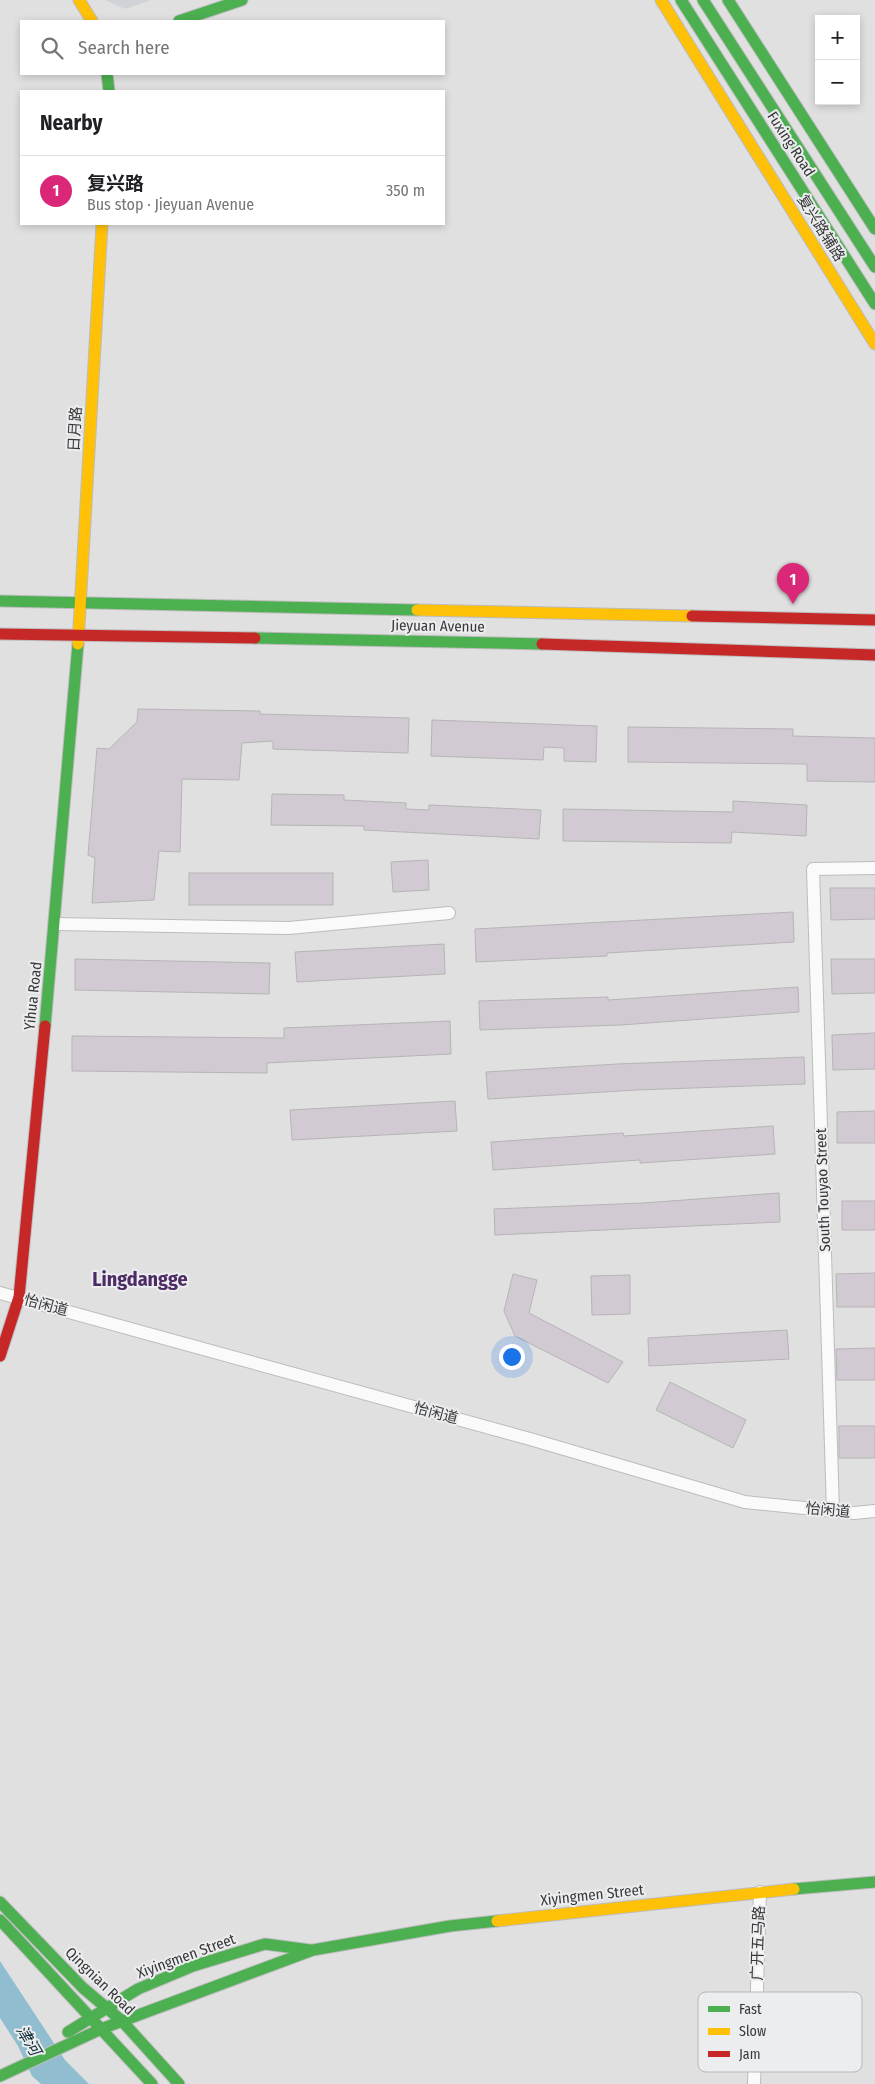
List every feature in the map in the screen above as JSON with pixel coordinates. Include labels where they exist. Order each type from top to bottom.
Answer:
[{"type":"main road","points":[[79,0],[91,20]]},
{"type":"main road","points":[[182,20],[242,0]]},
{"type":"main road","name":"复兴路辅路","points":[[661,0],[875,344]]},
{"type":"main road","name":"Fuxing Road","points":[[681,0],[875,304]]},
{"type":"main road","name":"Fuxing Road","points":[[703,0],[875,267]]},
{"type":"main road","points":[[728,0],[875,229]]},
{"type":"main road","points":[[107,75],[109,90]]},
{"type":"main road","name":"日月路","points":[[78,635],[102,225]]},
{"type":"main road","points":[[852,267],[875,334]]},
{"type":"main road","name":"Jieyuan Avenue","points":[[0,601],[875,620]]},
{"type":"main road","name":"Jieyuan Avenue","points":[[0,634],[488,642],[875,655]]},
{"type":"main road","name":"Yihua Road","points":[[0,1356],[19,1297],[55,924],[78,635]]},
{"type":"main road","name":"Xiyingmen Street","points":[[81,2032],[101,2029],[122,2022],[314,1950],[450,1926],[760,1892],[875,1882]]},
{"type":"main road","name":"Qingnian Road","points":[[0,1902],[83,1988],[122,2022],[179,2084]]},
{"type":"main road","name":"Qingnian Road","points":[[0,1920],[152,2084]]},
{"type":"main road","name":"Xiyingmen Street","points":[[81,2032],[90,2019],[138,1989],[193,1966],[265,1944],[314,1950]]},
{"type":"main road","points":[[0,2076],[7,2064],[81,2032]]},
{"type":"street","name":"South Touyao Street","points":[[833,1511],[813,869],[875,868]]},
{"type":"street","points":[[55,924],[289,928],[448,913]]},
{"type":"street","name":"怡闲道","points":[[0,1294],[19,1297],[530,1439],[745,1502],[854,1513],[875,1511]]},
{"type":"street","name":"广开五马路","points":[[757,1992],[760,1892]]},
{"type":"shaded area","points":[[105,0],[151,0],[125,9]]},
{"type":"water","name":"津河","points":[[0,1961],[65,2060],[89,2084],[41,2084],[32,2076],[18,2046],[0,2018]]},
{"type":"building","points":[[138,709],[260,711],[260,714],[409,718],[408,753],[273,749],[273,741],[242,743],[239,780],[182,779],[180,852],[159,851],[154,900],[92,903],[95,858],[88,855],[97,748],[109,749],[137,722]]},
{"type":"building","points":[[432,720],[597,726],[596,762],[564,761],[564,748],[544,747],[543,760],[431,756]]},
{"type":"building","points":[[628,727],[793,729],[793,736],[875,738],[875,782],[807,781],[807,764],[628,762]]},
{"type":"building","points":[[272,794],[344,795],[344,800],[406,803],[406,809],[429,810],[429,805],[541,810],[539,839],[364,830],[364,826],[271,825]]},
{"type":"building","points":[[733,801],[807,805],[806,836],[732,832],[731,843],[563,841],[563,809],[733,812]]},
{"type":"building","points":[[428,860],[429,890],[393,892],[391,862]]},
{"type":"building","points":[[189,873],[333,873],[333,905],[189,905]]},
{"type":"building","points":[[830,888],[875,888],[875,919],[831,920]]},
{"type":"building","points":[[793,912],[794,942],[607,953],[607,956],[476,962],[475,929]]},
{"type":"building","points":[[444,944],[445,974],[297,982],[295,952]]},
{"type":"building","points":[[75,959],[270,963],[269,994],[75,990]]},
{"type":"building","points":[[831,959],[875,959],[875,993],[832,994]]},
{"type":"building","points":[[798,987],[799,1012],[621,1025],[480,1030],[479,1001],[608,997],[608,1000]]},
{"type":"building","points":[[450,1021],[451,1054],[267,1063],[267,1073],[72,1071],[72,1036],[284,1038],[284,1028]]},
{"type":"building","points":[[875,1033],[875,1069],[833,1070],[832,1035]]},
{"type":"building","points":[[804,1057],[805,1084],[637,1090],[488,1099],[486,1072],[617,1064]]},
{"type":"building","points":[[455,1101],[457,1131],[292,1140],[290,1110]]},
{"type":"building","points":[[875,1111],[875,1143],[837,1143],[837,1112]]},
{"type":"building","points":[[773,1126],[775,1154],[640,1163],[640,1160],[493,1170],[491,1142],[623,1133],[624,1136]]},
{"type":"building","points":[[779,1193],[780,1222],[495,1235],[494,1209],[643,1203]]},
{"type":"building","points":[[842,1201],[875,1201],[875,1230],[842,1230]]},
{"type":"building","points":[[875,1273],[875,1307],[837,1307],[836,1274]]},
{"type":"building","points":[[513,1274],[537,1280],[529,1313],[623,1362],[608,1383],[515,1336],[504,1311]]},
{"type":"building","points":[[630,1275],[630,1314],[592,1315],[591,1276]]},
{"type":"building","points":[[787,1330],[789,1359],[649,1366],[648,1338]]},
{"type":"building","points":[[875,1348],[875,1380],[837,1380],[836,1349]]},
{"type":"building","points":[[670,1382],[746,1420],[733,1448],[656,1410]]},
{"type":"building","points":[[839,1426],[875,1426],[875,1458],[839,1458]]},
{"type":"traffic: fast","points":[[182,20],[242,0]]},
{"type":"traffic: fast","points":[[681,0],[875,304]]},
{"type":"traffic: fast","points":[[703,0],[875,267]]},
{"type":"traffic: fast","points":[[728,0],[875,229]]},
{"type":"traffic: fast","points":[[107,75],[109,90]]},
{"type":"traffic: fast","points":[[0,601],[417,610]]},
{"type":"traffic: fast","points":[[255,638],[542,644]]},
{"type":"traffic: fast","points":[[45,1026],[78,644]]},
{"type":"traffic: fast","points":[[794,1889],[875,1882]]},
{"type":"traffic: fast","points":[[0,1902],[83,1988],[122,2021],[179,2084]]},
{"type":"traffic: fast","points":[[0,1920],[152,2084]]},
{"type":"traffic: fast","points":[[0,2076],[101,2029],[313,1950],[450,1926],[497,1921]]},
{"type":"traffic: fast","points":[[68,2032],[138,1989],[193,1966],[265,1944],[310,1950]]},
{"type":"traffic: slow","points":[[79,0],[91,20]]},
{"type":"traffic: slow","points":[[661,0],[875,344]]},
{"type":"traffic: slow","points":[[78,644],[102,225]]},
{"type":"traffic: slow","points":[[417,610],[692,616]]},
{"type":"traffic: slow","points":[[497,1921],[794,1889]]},
{"type":"traffic: jam","points":[[692,616],[875,620]]},
{"type":"traffic: jam","points":[[0,634],[255,638]]},
{"type":"traffic: jam","points":[[542,644],[875,655]]},
{"type":"traffic: jam","points":[[0,1356],[19,1297],[45,1026]]},
{"type":"place","name":"复兴路","points":[[793,604]]},
{"type":"district","name":"Lingdangge","points":[[140,1279]]}]
